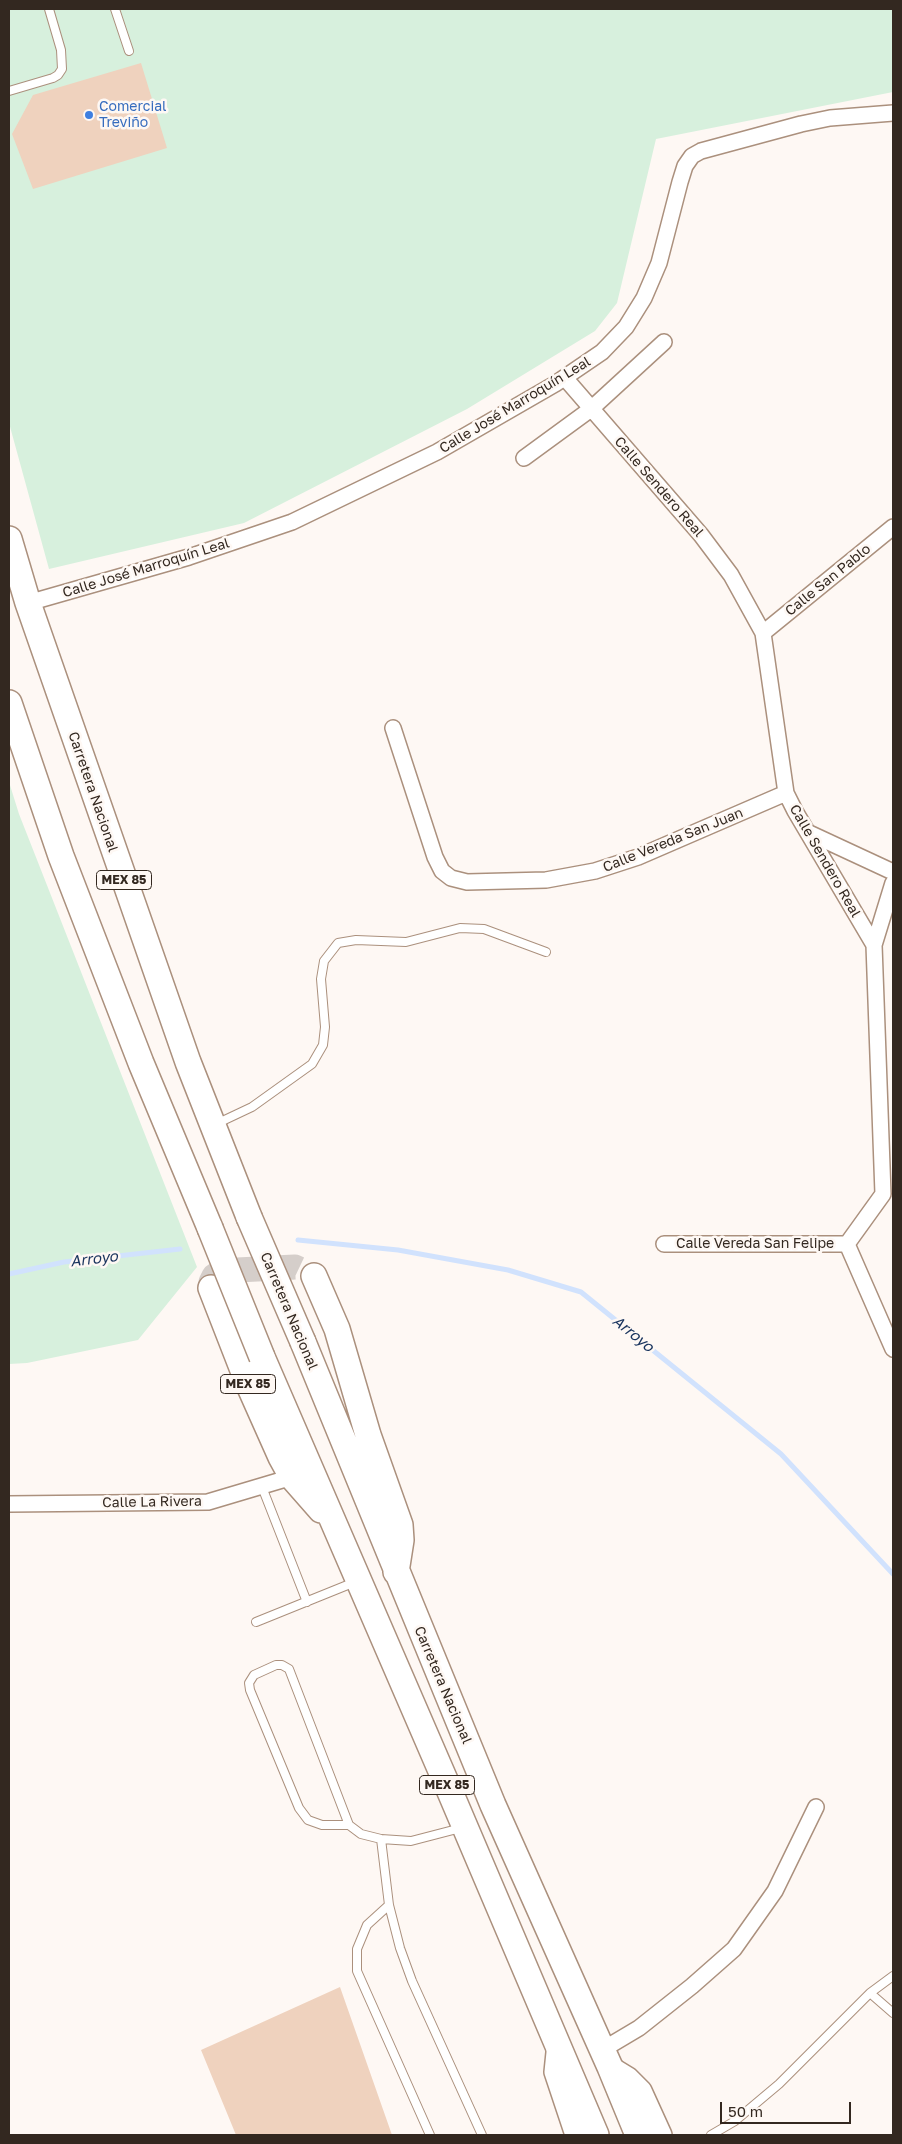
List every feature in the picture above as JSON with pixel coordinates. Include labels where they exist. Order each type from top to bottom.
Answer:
[{"type":"highway","name":"Carretera Nacional","points":[[9,539],[28,603],[184,1052],[249,1217],[303,1342],[396,1572],[494,1806],[606,2058],[638,2135]]},
{"type":"highway","name":"MEX 85","points":[[9,703],[61,856],[141,1063],[262,1357],[465,1826],[596,2135]]},
{"type":"highway","points":[[314,1276],[337,1329],[368,1436],[400,1525],[401,1540],[396,1572]]},
{"type":"highway","name":"MEX 85","points":[[211,1288],[248,1383],[281,1457],[292,1477],[336,1526]]},
{"type":"main road","name":"MEX 85","points":[[558,2043],[555,2072],[576,2135]]},
{"type":"main road","points":[[606,2058],[641,2091],[660,2135]]},
{"type":"street","name":"Calle José Marroquín Leal","points":[[28,603],[189,557],[292,522],[437,452],[565,378],[602,352],[626,327],[644,298],[659,263],[680,182],[685,166],[692,156],[702,151],[801,124],[830,118],[893,113]]},
{"type":"street","points":[[524,458],[591,409],[664,342]]},
{"type":"street","name":"Calle Sendero Real","points":[[565,378],[701,535],[731,576],[763,633],[786,792],[795,811],[874,945],[888,1194],[847,1244]]},
{"type":"street","name":"Calle San Pablo","points":[[763,633],[893,528]]},
{"type":"street","name":"Calle Vereda San Juan","points":[[394,728],[435,857],[442,871],[451,878],[467,882],[546,880],[595,871],[638,857],[786,792]]},
{"type":"street","points":[[809,833],[893,872]]},
{"type":"street","points":[[874,945],[893,884]]},
{"type":"street","name":"Calle Vereda San Felipe","points":[[664,1244],[847,1244]]},
{"type":"street","points":[[847,1244],[893,1349]]},
{"type":"street","name":"Calle La Rivera","points":[[9,1504],[208,1502],[292,1477]]},
{"type":"street","points":[[606,2058],[734,1949],[775,1891],[816,1806]]},
{"type":"lane","points":[[9,91],[53,78],[62,69],[61,50],[50,9]]},
{"type":"lane","points":[[115,9],[129,51]]},
{"type":"lane","points":[[213,1125],[252,1107],[312,1064],[323,1045],[325,1027],[321,979],[324,961],[338,943],[356,940],[406,942],[460,928],[484,929],[546,952]]},
{"type":"lane","points":[[262,1487],[307,1602]]},
{"type":"lane","points":[[256,1622],[359,1580]]},
{"type":"lane","points":[[348,1825],[322,1825],[308,1820],[299,1808],[250,1690],[249,1683],[254,1675],[276,1665],[282,1665],[289,1669],[348,1825],[361,1834],[381,1839],[411,1841],[465,1826]]},
{"type":"lane","points":[[381,1839],[389,1905],[400,1948],[412,1981],[482,2135]]},
{"type":"lane","points":[[389,1905],[367,1925],[357,1949],[358,1971],[430,2135]]},
{"type":"lane","points":[[711,2135],[735,2122],[779,2084],[870,1993],[893,1976]]},
{"type":"lane","points":[[870,1993],[893,2013]]},
{"type":"green space","points":[[9,9],[893,9],[893,92],[656,139],[617,303],[595,331],[467,409],[244,523],[49,569],[9,423]]},
{"type":"green space","points":[[9,782],[19,814],[197,1267],[138,1340],[27,1363],[9,1364]]},
{"type":"building","name":"Comercial Treviño","points":[[141,63],[167,148],[33,189],[12,134],[33,95]]},
{"type":"building","points":[[340,1987],[392,2135],[236,2135],[201,2050]]},
{"type":"waterway","name":"Arroyo","points":[[298,1240],[398,1250],[508,1270],[581,1292],[781,1454],[893,1574]]},
{"type":"waterway","name":"Arroyo","points":[[9,1274],[64,1262],[180,1249]]},
{"type":"tunnel","points":[[211,1288],[214,1276],[222,1272],[237,1270],[295,1267],[314,1276]]},
{"type":"place","name":"Comercial Treviño","points":[[89,115]]}]
